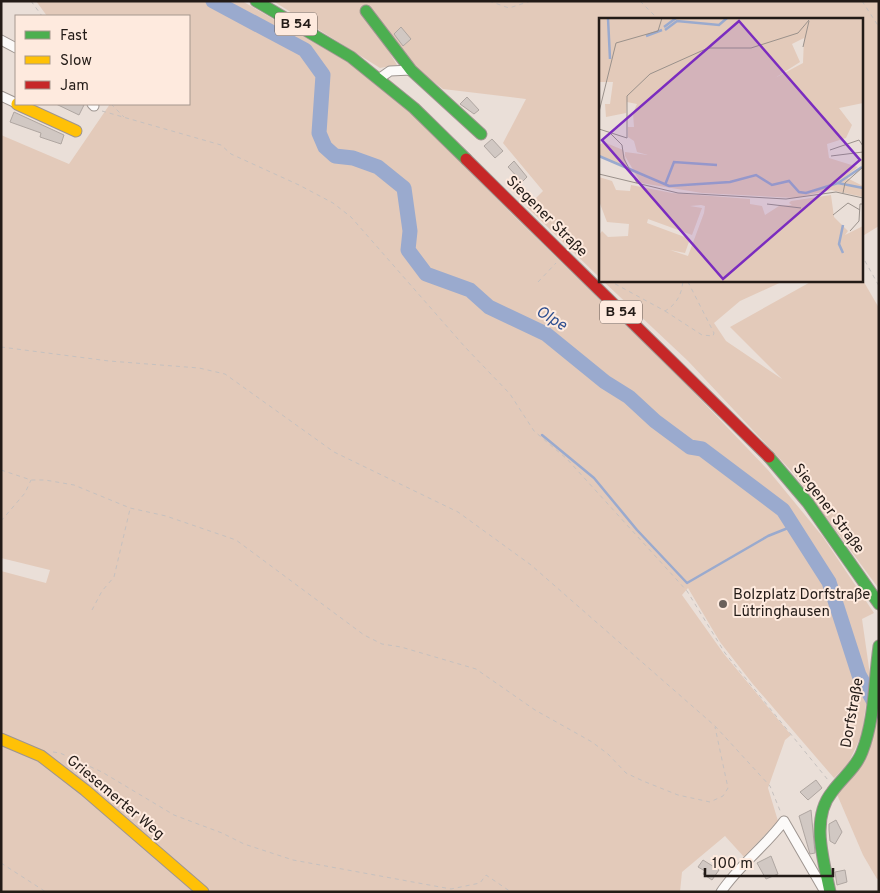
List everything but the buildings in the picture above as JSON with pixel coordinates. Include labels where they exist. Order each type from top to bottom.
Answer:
[{"type":"main road","name":"Siegener Straße","points":[[256,1],[352,57],[380,78],[420,114],[771,459],[808,503],[879,604]]},
{"type":"main road","points":[[366,11],[411,70],[481,134]]},
{"type":"main road","points":[[19,105],[76,132]]},
{"type":"main road","name":"Dorfstraße","points":[[830,892],[821,828],[822,811],[826,799],[858,762],[865,742],[879,646]]},
{"type":"main road","name":"Griesemerter Weg","points":[[1,739],[41,756],[78,784],[203,892]]},
{"type":"street","points":[[1,40],[15,47]]},
{"type":"street","points":[[380,78],[390,71],[411,70]]},
{"type":"street","points":[[1,96],[15,103]]},
{"type":"street","points":[[721,892],[732,874],[773,836],[784,821],[825,892]]},
{"type":"path","points":[[31,1],[41,15]]},
{"type":"path","points":[[489,1],[510,8],[531,1]]},
{"type":"path","points":[[640,1],[657,18]]},
{"type":"path","points":[[862,1],[879,27]]},
{"type":"path","points":[[93,105],[110,115],[220,145],[230,154],[333,203],[351,217],[465,347],[510,394],[534,431],[566,459],[687,591],[726,654],[835,788]]},
{"type":"path","points":[[112,105],[125,118]]},
{"type":"path","points":[[538,282],[563,255]]},
{"type":"path","points":[[862,256],[879,286]]},
{"type":"path","points":[[610,281],[665,310],[702,336],[713,336],[714,333],[688,281]]},
{"type":"path","points":[[665,310],[674,306],[679,298],[683,281]]},
{"type":"path","points":[[1,347],[108,361],[199,368],[225,374],[334,452],[463,515],[531,565],[715,726],[770,786],[784,821]]},
{"type":"path","points":[[1,470],[31,480],[45,480],[74,485],[130,508],[166,516],[236,540],[364,635],[382,644],[401,647],[476,669],[535,710],[592,742],[608,754],[626,773],[678,795],[710,802],[723,796],[728,788],[715,726]]},
{"type":"path","points":[[1,521],[25,493],[31,480]]},
{"type":"path","points":[[92,610],[102,591],[114,577],[130,508]]},
{"type":"path","points":[[52,752],[60,752],[102,772],[174,815],[222,833],[244,844],[293,860],[450,889],[480,883],[486,874],[511,892]]},
{"type":"path","points":[[1,864],[46,892]]},
{"type":"shaded area","points":[[36,1],[242,1],[358,68],[402,103],[516,218],[682,380],[768,470],[823,537],[874,613],[862,619],[870,675],[862,734],[848,764],[834,778],[752,683],[720,642],[688,588],[682,595],[724,654],[791,735],[785,740],[768,788],[778,821],[744,857],[725,836],[682,872],[680,892],[1,892],[1,571],[46,583],[50,570],[1,558],[1,135],[69,164],[109,105],[190,105],[190,15],[46,15]]},
{"type":"shaded area","points":[[273,1],[879,1],[879,226],[862,236],[862,18],[599,18],[599,277],[527,207],[543,191],[503,143],[526,99],[443,89],[385,45],[397,65],[380,68]]},
{"type":"shaded area","points":[[862,279],[879,308],[879,589],[795,475],[688,361],[603,281],[784,281],[740,301],[714,323],[726,341],[782,379],[730,327],[812,281],[862,281]]},
{"type":"shaded area","points":[[873,708],[879,719],[879,878],[877,879],[863,855],[836,792],[856,771]]},
{"type":"waterway","name":"Olpe","points":[[213,1],[305,50],[323,75],[319,133],[325,147],[335,156],[353,158],[378,167],[404,188],[410,231],[408,250],[426,274],[470,290],[489,307],[546,334],[605,382],[629,397],[655,421],[690,447],[702,449],[783,510],[829,582],[859,675],[879,711]]},
{"type":"waterway","points":[[542,435],[594,478],[637,530],[687,583],[768,536],[793,526]]},
{"type":"traffic: fast","points":[[256,1],[351,57],[414,108],[466,159]]},
{"type":"traffic: fast","points":[[366,11],[411,70],[481,134]]},
{"type":"traffic: fast","points":[[769,457],[808,503],[879,604]]},
{"type":"traffic: fast","points":[[830,892],[822,854],[820,827],[822,815],[825,803],[853,768],[862,752],[872,713],[879,646]]},
{"type":"traffic: slow","points":[[19,105],[76,131]]},
{"type":"traffic: slow","points":[[1,739],[41,756],[85,790],[203,892]]},
{"type":"traffic: jam","points":[[466,159],[769,457]]},
{"type":"place","name":"Bolzplatz Dorfstraße Lütringhausen","points":[[723,604]]}]
